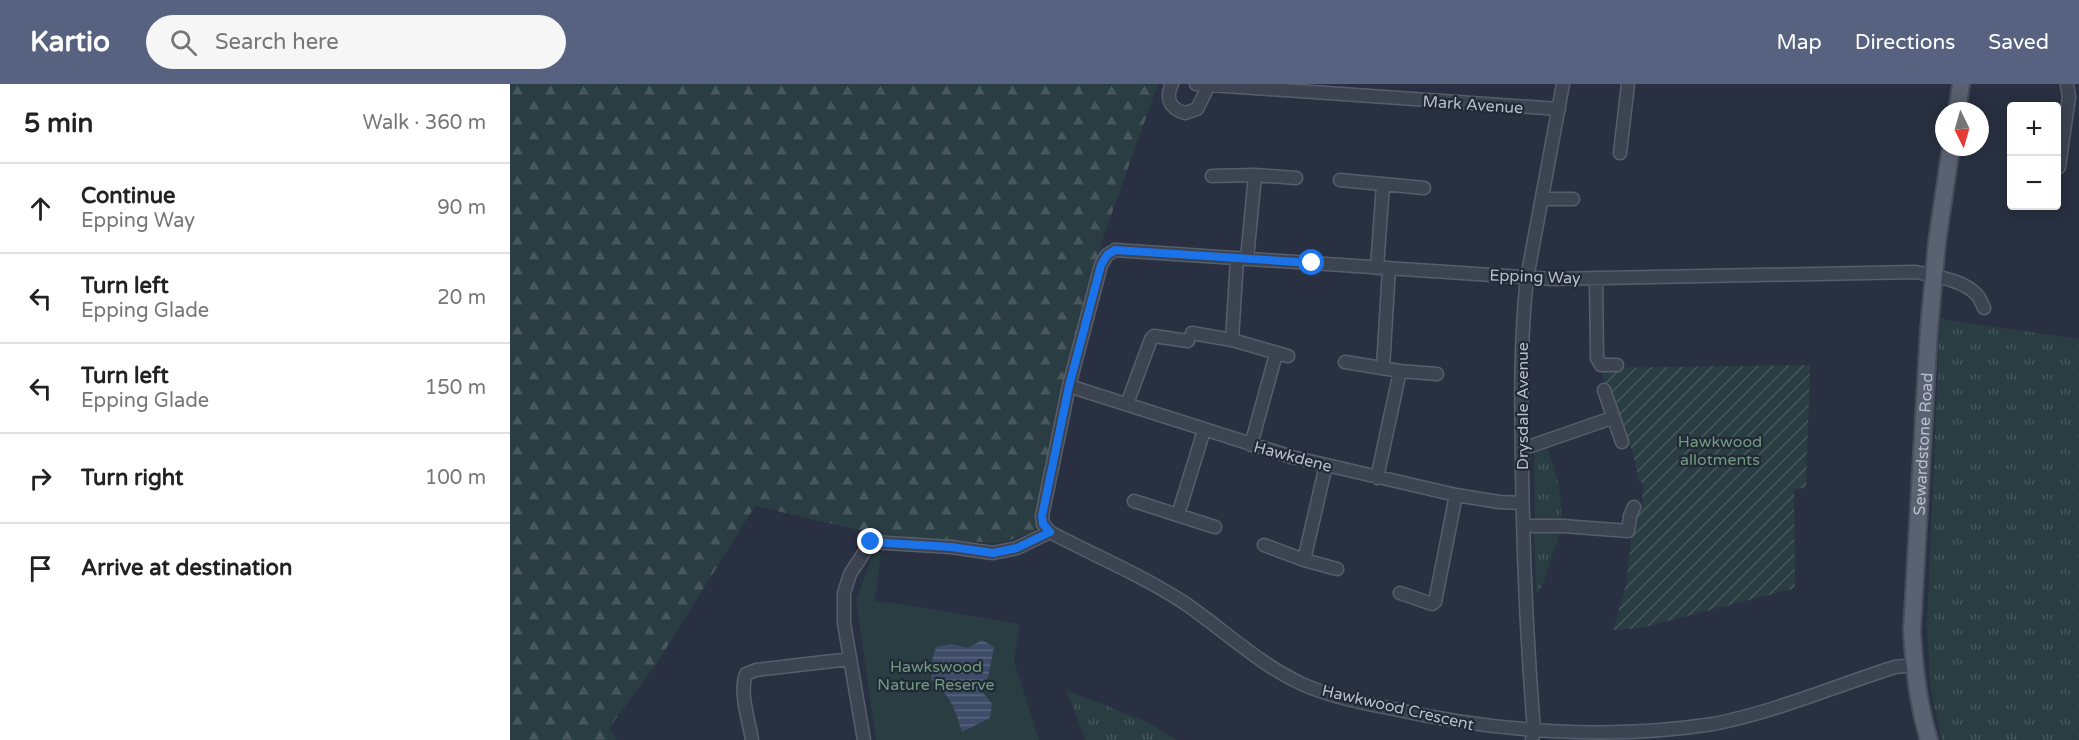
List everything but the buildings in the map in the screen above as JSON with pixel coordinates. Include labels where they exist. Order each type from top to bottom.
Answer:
[{"type":"main road","points":[[1958,102],[1961,84]]},
{"type":"main road","name":"Sewardstone Road","points":[[1929,740],[1920,704],[1912,631],[1929,329],[1950,156]]},
{"type":"street","name":"Mark Avenue","points":[[1172,84],[1168,100],[1173,108],[1185,113],[1197,109],[1202,85],[1559,109]]},
{"type":"street","name":"Drysdale Avenue","points":[[1533,736],[1525,606],[1521,366],[1527,278],[1563,84]]},
{"type":"street","points":[[1620,153],[1628,84]]},
{"type":"street","points":[[2061,156],[2069,97],[2067,84]]},
{"type":"street","points":[[1232,340],[1255,175]]},
{"type":"street","points":[[1212,176],[1255,175],[1296,178]]},
{"type":"street","points":[[1340,180],[1424,188]]},
{"type":"street","points":[[1383,184],[1383,368]]},
{"type":"street","points":[[1542,200],[1573,199]]},
{"type":"street","name":"Epping Way","points":[[1054,534],[1043,524],[1042,516],[1069,386],[1101,265],[1107,255],[1115,250],[1527,278],[1916,272],[1962,285],[1976,294],[1984,308]]},
{"type":"street","points":[[1596,278],[1597,358],[1600,365],[1617,365]]},
{"type":"street","points":[[1127,405],[1154,336],[1232,340],[1282,355],[1251,446]]},
{"type":"street","points":[[1345,362],[1400,371],[1437,374]]},
{"type":"street","points":[[1377,478],[1400,371]]},
{"type":"street","name":"Hawkdene","points":[[1069,386],[1251,446],[1377,478],[1456,495],[1522,504]]},
{"type":"street","points":[[1604,390],[1622,442]]},
{"type":"street","points":[[1522,449],[1612,418]]},
{"type":"street","points":[[1178,515],[1204,430]]},
{"type":"street","points":[[1304,560],[1326,465]]},
{"type":"street","points":[[1400,593],[1432,604],[1435,602],[1456,495]]},
{"type":"street","points":[[1134,501],[1215,527]]},
{"type":"street","points":[[1523,526],[1563,526],[1629,531],[1630,516],[1634,507]]},
{"type":"street","points":[[864,740],[844,623],[844,593],[850,574],[871,542],[951,547],[993,553],[1017,548],[1054,534]]},
{"type":"street","name":"Hawkwood Crescent","points":[[1054,534],[1120,566],[1185,604],[1269,666],[1302,684],[1333,696],[1432,718],[1533,736],[1635,733],[1680,730],[1716,724],[1761,712],[1895,667],[1914,665]]},
{"type":"street","points":[[1264,545],[1337,569]]},
{"type":"street","points":[[752,740],[743,681],[746,674],[756,670],[850,659]]},
{"type":"green space","points":[[510,84],[1158,84],[1103,238],[1064,385],[1035,531],[995,543],[881,535],[755,506],[657,663],[609,728],[617,740],[510,740]]},
{"type":"green space","points":[[1940,319],[2079,339],[2079,740],[1942,740],[1930,685],[1927,623]]},
{"type":"green space","name":"Hawkwood allotments","points":[[1810,365],[1806,488],[1794,489],[1795,588],[1641,628],[1613,630],[1626,585],[1634,514],[1642,505],[1643,483],[1638,481],[1632,452],[1609,396],[1601,368]]},
{"type":"green space","points":[[1546,445],[1558,483],[1561,523],[1535,523],[1534,449]]},
{"type":"green space","points":[[1534,529],[1561,529],[1544,581],[1538,592],[1536,591]]},
{"type":"green space","name":"Hawkswood Nature Reserve","points":[[875,549],[881,553],[875,601],[1020,624],[1014,661],[1039,740],[876,740],[856,600]]},
{"type":"green space","points":[[1066,690],[1145,721],[1177,740],[1086,740]]},
{"type":"water","points":[[982,640],[994,647],[988,678],[980,683],[984,694],[992,704],[990,718],[962,732],[952,703],[932,680],[930,667],[936,647],[952,644],[968,648]]},
{"type":"route","points":[[871,542],[951,547],[993,553],[1005,552],[1026,545],[1050,532],[1043,524],[1042,516],[1069,386],[1101,265],[1107,255],[1115,250],[1312,263]]}]
